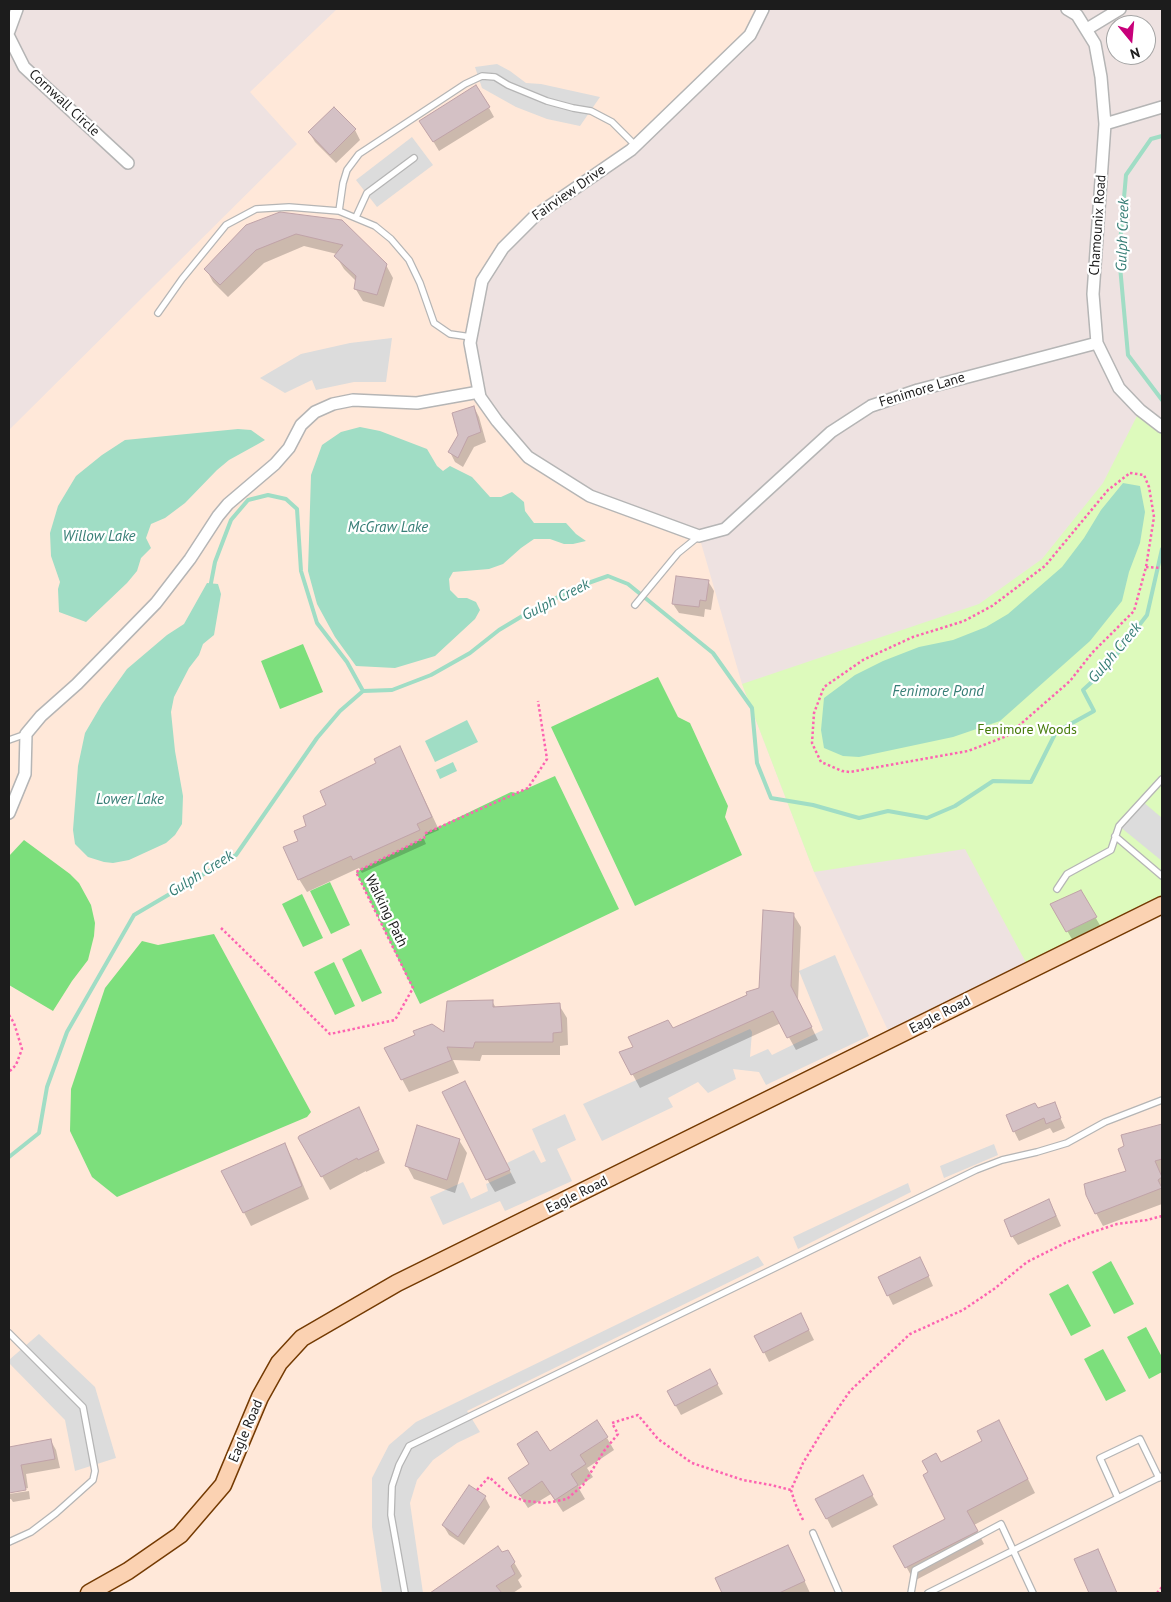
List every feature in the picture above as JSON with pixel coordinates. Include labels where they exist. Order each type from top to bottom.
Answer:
[{"type":"street","points":[[9,31],[17,9]]},
{"type":"street","name":"Fairview Drive","points":[[699,536],[590,496],[528,457],[497,421],[480,397],[470,343],[482,281],[503,248],[534,216],[636,146],[750,35],[762,9]]},
{"type":"street","name":"Chamounix Road","points":[[1067,9],[1077,15],[1095,44],[1101,77],[1105,124],[1093,294],[1097,343],[1119,388],[1140,410],[1162,427]]},
{"type":"street","points":[[1087,29],[1120,9]]},
{"type":"street","name":"Cornwall Circle","points":[[9,37],[24,67],[128,163]]},
{"type":"street","points":[[1105,124],[1162,106]]},
{"type":"street","name":"Fenimore Lane","points":[[699,536],[725,529],[831,432],[871,406],[918,390],[1097,343]]},
{"type":"street","points":[[9,813],[25,774],[26,734],[41,716],[77,684],[156,603],[190,559],[218,516],[228,504],[276,464],[289,448],[301,424],[315,412],[333,404],[353,400],[416,403],[479,392]]},
{"type":"street","name":"Eagle Road","points":[[89,1593],[128,1571],[180,1535],[223,1485],[260,1397],[279,1363],[302,1338],[397,1283],[1162,905]]},
{"type":"lane","points":[[339,211],[347,170],[359,154],[465,84],[482,76],[495,77],[508,85],[547,101],[591,111],[612,122],[636,146]]},
{"type":"lane","points":[[356,217],[367,193],[414,158]]},
{"type":"lane","points":[[158,313],[182,279],[226,225],[256,210],[289,207],[339,211],[375,226],[391,239],[409,260],[420,283],[434,323],[450,334],[471,337]]},
{"type":"lane","points":[[635,605],[678,553],[699,536]]},
{"type":"lane","points":[[9,740],[26,734]]},
{"type":"lane","points":[[1057,889],[1067,874],[1111,850],[1119,826],[1162,779]]},
{"type":"lane","points":[[1115,836],[1162,876]]},
{"type":"lane","points":[[405,1593],[392,1515],[392,1486],[399,1464],[410,1446],[976,1170],[1002,1160],[1066,1144],[1105,1122],[1162,1100]]},
{"type":"lane","points":[[9,1333],[83,1407],[95,1471],[93,1480],[56,1513],[31,1532],[9,1542]]},
{"type":"lane","points":[[928,1593],[1013,1551],[1160,1477],[1140,1439],[1100,1458],[1118,1498]]},
{"type":"lane","points":[[911,1593],[915,1570],[1001,1524],[1033,1593]]},
{"type":"lane","points":[[813,1533],[839,1593]]},
{"type":"path","points":[[1130,473],[1144,475],[1149,487],[1154,517],[1146,567],[1134,611],[1092,653],[1070,681],[1007,736],[968,751],[850,772],[842,771],[821,762],[812,743],[814,714],[824,687],[862,660],[913,637],[964,621],[992,606],[1044,566],[1108,490],[1130,473]]},
{"type":"path","points":[[1146,567],[1162,568]]},
{"type":"path","name":"Walking Path","points":[[221,928],[330,1034],[394,1020],[413,988],[356,872],[424,838],[426,833],[528,788],[547,759],[538,701]]},
{"type":"path","points":[[9,1016],[14,1023],[22,1049],[16,1065],[9,1072]]},
{"type":"path","points":[[803,1520],[791,1490],[803,1463],[850,1391],[910,1334],[963,1310],[994,1289],[1027,1262],[1065,1243],[1118,1224],[1162,1216]]},
{"type":"path","points":[[477,1490],[489,1478],[509,1495],[525,1501],[567,1500],[583,1485],[604,1451],[618,1434],[612,1423],[638,1415],[658,1439],[692,1463],[742,1480],[791,1490]]},
{"type":"path","points":[[1157,1593],[1162,1586]]},
{"type":"shaded area","points":[[337,9],[756,9],[744,40],[631,150],[535,216],[482,281],[470,343],[480,397],[528,457],[590,496],[699,536],[742,684],[814,872],[892,1039],[1162,905],[1162,1593],[9,1593],[9,430],[297,144],[250,92]]},
{"type":"shaded area","points":[[497,64],[526,83],[541,84],[600,97],[580,126],[547,119],[516,107],[482,88],[475,67]]},
{"type":"shaded area","points":[[412,137],[433,165],[377,207],[356,180]]},
{"type":"shaded area","points":[[392,338],[386,382],[354,382],[316,390],[312,380],[285,393],[260,378],[301,354],[350,343]]},
{"type":"shaded area","points":[[1142,801],[1162,818],[1162,861],[1119,826]]},
{"type":"shaded area","points":[[835,955],[869,1036],[766,1085],[759,1072],[733,1069],[736,1079],[708,1093],[698,1082],[668,1098],[673,1107],[602,1141],[583,1104],[750,1029],[752,1032],[750,1057],[768,1049],[772,1055],[823,1030],[799,971]]},
{"type":"shaded area","points":[[565,1114],[576,1140],[557,1149],[572,1181],[505,1211],[500,1201],[443,1225],[430,1197],[463,1182],[471,1199],[488,1191],[486,1184],[511,1173],[507,1163],[534,1150],[541,1163],[546,1161],[532,1129]]},
{"type":"shaded area","points":[[994,1144],[998,1155],[944,1178],[940,1166]]},
{"type":"shaded area","points":[[908,1183],[911,1192],[798,1249],[793,1237]]},
{"type":"shaded area","points":[[758,1256],[764,1265],[467,1411],[480,1432],[457,1443],[433,1460],[417,1480],[410,1503],[423,1593],[382,1593],[372,1527],[372,1478],[389,1445],[416,1422]]},
{"type":"shaded area","points":[[39,1334],[95,1387],[116,1458],[75,1471],[65,1420],[9,1363],[9,1360]]},
{"type":"green space","name":"Fenimore Woods","points":[[1140,410],[1162,427],[1162,907],[1030,970],[965,849],[814,872],[742,684],[979,604],[1042,559],[1103,483]]},
{"type":"green space","points":[[303,644],[323,692],[280,709],[261,661]]},
{"type":"green space","points":[[658,677],[678,717],[690,723],[728,806],[725,817],[742,855],[635,906],[551,727]]},
{"type":"green space","points":[[555,776],[619,909],[420,1004],[356,872],[424,838],[426,833],[511,792],[517,793]]},
{"type":"green space","points":[[24,840],[70,874],[79,883],[91,905],[95,923],[88,960],[53,1011],[9,985],[9,856]]},
{"type":"green space","points":[[330,882],[350,925],[331,934],[310,891]]},
{"type":"green space","points":[[302,894],[323,938],[303,947],[282,904]]},
{"type":"green space","points":[[214,934],[311,1112],[307,1117],[117,1197],[92,1177],[70,1131],[71,1089],[105,988],[142,941],[158,945]]},
{"type":"green space","points":[[361,949],[382,993],[362,1002],[342,959]]},
{"type":"green space","points":[[334,962],[355,1006],[335,1015],[314,972]]},
{"type":"green space","points":[[1111,1261],[1134,1304],[1114,1314],[1092,1272]]},
{"type":"green space","points":[[1068,1284],[1091,1326],[1071,1336],[1049,1294]]},
{"type":"green space","points":[[1146,1327],[1162,1357],[1162,1372],[1149,1379],[1127,1337]]},
{"type":"green space","points":[[1103,1349],[1126,1391],[1106,1401],[1084,1359]]},
{"type":"water","name":"McGraw Lake","points":[[360,427],[380,431],[427,449],[437,466],[443,471],[450,466],[472,477],[490,497],[501,497],[512,492],[524,502],[525,511],[534,523],[566,523],[586,541],[564,544],[550,539],[534,539],[503,564],[489,569],[453,572],[449,579],[450,590],[458,598],[467,598],[476,602],[480,610],[475,619],[435,656],[395,668],[356,666],[335,637],[317,604],[308,571],[311,475],[322,445],[341,432]]},
{"type":"water","name":"Willow Lake","points":[[238,429],[251,430],[265,440],[229,460],[185,503],[165,518],[151,524],[146,538],[151,548],[141,558],[137,571],[86,622],[59,612],[58,589],[60,582],[51,556],[50,533],[58,506],[76,476],[102,455],[125,440]]},
{"type":"water","name":"Fenimore Pond","points":[[1123,483],[1140,486],[1145,512],[1140,543],[1129,572],[1122,601],[1090,641],[1000,721],[953,737],[859,757],[843,756],[824,748],[821,730],[824,698],[855,675],[883,661],[919,647],[953,640],[986,627],[1008,614],[1062,567],[1084,538],[1101,510]]},
{"type":"water","name":"Lower Lake","points":[[207,583],[218,584],[221,594],[214,635],[203,644],[199,655],[189,668],[174,697],[171,712],[175,751],[183,796],[182,824],[175,835],[166,843],[129,860],[113,863],[88,857],[75,844],[73,830],[78,766],[85,733],[102,704],[127,669],[167,635],[184,624]]},
{"type":"water","points":[[467,720],[478,742],[435,762],[425,741]]},
{"type":"water","points":[[453,762],[457,771],[440,779],[436,770]]},
{"type":"building","points":[[476,85],[490,107],[433,142],[419,121]]},
{"type":"building","points":[[334,107],[356,129],[330,155],[308,132]]},
{"type":"building","points":[[280,212],[342,220],[387,264],[377,295],[354,289],[356,276],[334,256],[343,245],[296,234],[256,250],[220,285],[204,269],[246,225]]},
{"type":"building","points":[[474,406],[481,432],[468,437],[458,458],[448,452],[458,435],[452,413]]},
{"type":"building","points":[[676,576],[709,580],[706,601],[700,600],[699,607],[672,604]]},
{"type":"building","points":[[400,746],[432,817],[417,824],[420,830],[353,860],[351,856],[298,880],[283,847],[298,841],[294,831],[306,826],[303,816],[326,805],[320,791],[376,763],[374,759]]},
{"type":"building","points":[[1081,890],[1097,917],[1066,932],[1050,904]]},
{"type":"building","points":[[763,910],[794,913],[791,986],[812,1027],[787,1038],[773,1011],[631,1075],[619,1052],[633,1047],[628,1037],[668,1020],[673,1028],[747,995],[746,992],[759,988]]},
{"type":"building","points":[[493,1000],[493,1007],[560,1003],[562,1032],[553,1033],[553,1042],[475,1042],[473,1048],[447,1047],[452,1060],[401,1080],[384,1048],[415,1035],[413,1031],[432,1024],[444,1032],[447,1001]]},
{"type":"building","points":[[465,1081],[510,1170],[486,1180],[442,1092]]},
{"type":"building","points":[[1055,1102],[1061,1118],[1046,1124],[1044,1118],[1013,1132],[1006,1115],[1035,1103],[1038,1108]]},
{"type":"building","points":[[359,1107],[379,1150],[358,1160],[357,1158],[321,1177],[298,1138],[299,1136]]},
{"type":"building","points":[[1162,1124],[1162,1159],[1155,1161],[1162,1177],[1158,1180],[1162,1188],[1095,1214],[1086,1195],[1084,1184],[1126,1171],[1118,1149],[1124,1146],[1121,1135]]},
{"type":"building","points":[[417,1125],[460,1139],[447,1180],[405,1166]]},
{"type":"building","points":[[285,1143],[302,1186],[243,1213],[221,1171]]},
{"type":"building","points":[[1049,1199],[1056,1216],[1011,1237],[1004,1220]]},
{"type":"building","points":[[920,1257],[929,1276],[887,1296],[878,1277]]},
{"type":"building","points":[[801,1313],[809,1330],[763,1353],[754,1336]]},
{"type":"building","points":[[710,1369],[718,1384],[675,1406],[667,1391]]},
{"type":"building","points":[[597,1420],[608,1437],[580,1455],[586,1464],[571,1474],[578,1485],[555,1500],[542,1481],[520,1496],[508,1478],[529,1464],[517,1444],[537,1431],[550,1451]]},
{"type":"building","points":[[999,1420],[1028,1479],[967,1511],[978,1531],[905,1568],[893,1546],[945,1519],[923,1475],[928,1472],[922,1461],[936,1453],[941,1462],[982,1441],[977,1431]]},
{"type":"building","points":[[51,1439],[55,1459],[21,1465],[26,1490],[9,1493],[9,1447]]},
{"type":"building","points":[[863,1475],[873,1495],[826,1519],[815,1499]]},
{"type":"building","points":[[469,1485],[486,1496],[458,1537],[442,1525]]},
{"type":"building","points":[[788,1545],[805,1581],[779,1593],[722,1593],[715,1578]]},
{"type":"building","points":[[498,1546],[502,1552],[508,1550],[515,1562],[511,1566],[515,1574],[496,1586],[502,1593],[430,1593]]},
{"type":"building","points":[[1098,1549],[1117,1593],[1089,1593],[1074,1559]]},
{"type":"waterway","name":"Gulph Creek","points":[[1162,136],[1151,139],[1126,175],[1119,255],[1128,355],[1162,400]]},
{"type":"waterway","points":[[210,588],[215,562],[231,520],[248,500],[268,495],[286,499],[297,509],[301,571],[317,623],[347,662],[363,691]]},
{"type":"waterway","name":"Gulph Creek","points":[[9,1157],[39,1133],[47,1087],[67,1032],[134,915],[236,855],[317,738],[340,711],[363,691],[392,690],[431,675],[470,653],[499,630],[524,615],[577,587],[608,576],[628,584],[713,653],[752,708],[757,763],[771,798],[813,805],[859,818],[888,811],[927,818],[955,806],[993,781],[1031,782],[1056,732],[1094,711],[1083,690],[1104,671],[1147,615],[1162,549]]}]
